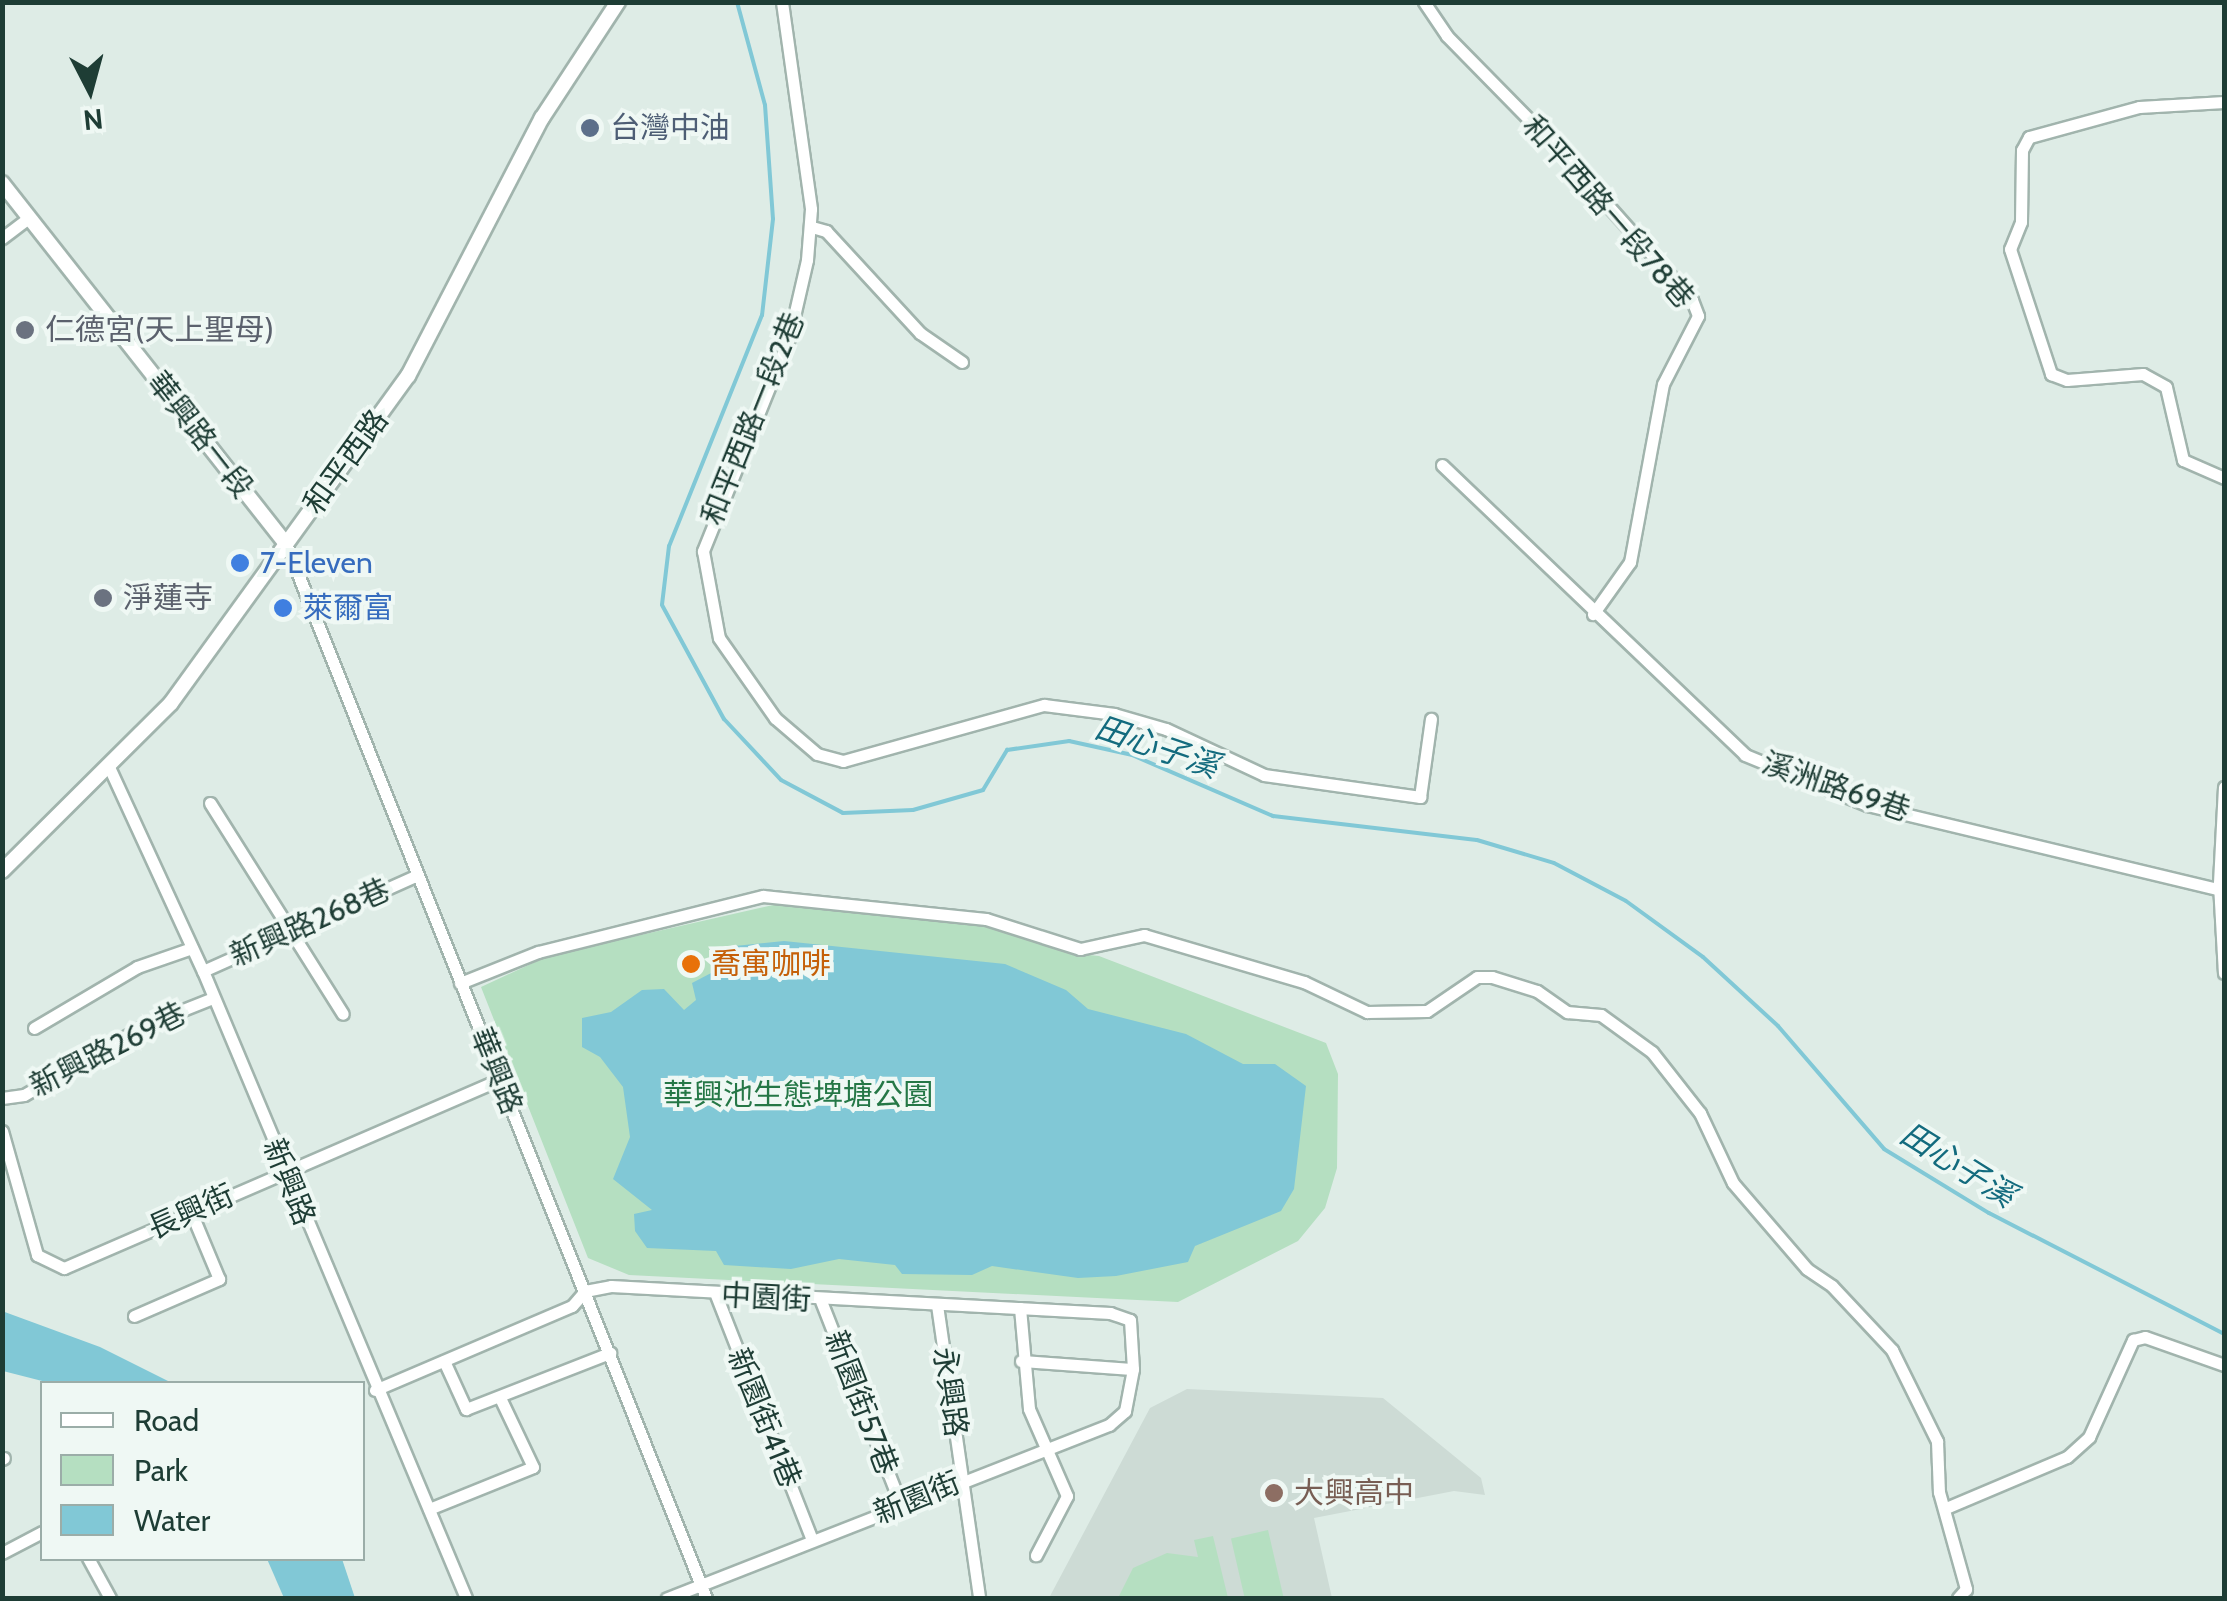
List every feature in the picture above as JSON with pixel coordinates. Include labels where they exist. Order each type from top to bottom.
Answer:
[{"type":"street","name":"和平西路","points":[[2,871],[171,703],[408,376],[542,118],[618,2]]},
{"type":"street","name":"和平西路一段2巷","points":[[782,2],[812,227],[790,338],[704,551],[720,638],[792,738],[843,760],[1044,705],[1144,721],[1264,776],[1420,797],[1431,719]]},
{"type":"street","name":"和平西路一段78巷","points":[[1424,2],[1447,36],[1679,286],[1698,316],[1663,384],[1630,562],[1594,614]]},
{"type":"street","points":[[2224,102],[2138,107],[2030,137],[2022,150],[2021,222],[2010,249],[2027,316],[2052,374],[2066,380],[2143,374],[2166,387],[2182,460],[2224,478]]},
{"type":"street","name":"華興路一段","points":[[2,183],[286,544]]},
{"type":"street","points":[[2,238],[29,218]]},
{"type":"street","points":[[812,227],[826,231],[920,333],[962,362]]},
{"type":"street","name":"溪洲路69巷","points":[[1442,465],[1536,549],[1594,614],[1745,755],[1867,805],[2222,888]]},
{"type":"street","name":"華興路","points":[[286,544],[706,1598]]},
{"type":"street","name":"新興路","points":[[109,767],[203,971],[375,1390],[466,1598]]},
{"type":"street","points":[[2224,786],[2224,973]]},
{"type":"street","points":[[210,803],[342,1014]]},
{"type":"street","name":"新興路268巷","points":[[203,971],[418,875]]},
{"type":"street","points":[[460,983],[538,952],[763,896],[986,920],[1080,949],[1144,935],[1304,982],[1367,1012],[1427,1011],[1477,978],[1518,982],[1567,1012],[1602,1015],[1652,1052],[1700,1113],[1733,1183],[1807,1269],[1892,1350],[1937,1441],[1946,1508],[1966,1589],[1958,1598]]},
{"type":"street","points":[[34,1028],[137,967],[192,948]]},
{"type":"street","name":"新興路269巷","points":[[2,1098],[24,1095],[146,1024],[213,998]]},
{"type":"street","name":"長興街","points":[[2,1131],[37,1255],[47,1265],[64,1268],[500,1079]]},
{"type":"street","points":[[134,1316],[218,1279],[190,1212]]},
{"type":"street","name":"中園街","points":[[375,1390],[572,1306],[586,1292],[611,1286],[821,1301],[1020,1308],[1130,1320],[1134,1369]]},
{"type":"street","name":"新園街41巷","points":[[716,1295],[812,1540]]},
{"type":"street","name":"新園街57巷","points":[[821,1301],[900,1505]]},
{"type":"street","name":"永興路","points":[[937,1305],[980,1598]]},
{"type":"street","points":[[1020,1308],[1021,1361],[1029,1409],[1066,1496],[1036,1554]]},
{"type":"street","points":[[1946,1508],[2078,1447],[2089,1437],[2133,1340],[2145,1337],[2224,1364]]},
{"type":"street","points":[[444,1361],[466,1409],[501,1400],[610,1354]]},
{"type":"street","points":[[1021,1361],[1134,1369]]},
{"type":"street","name":"新園街","points":[[667,1598],[1109,1425],[1125,1410],[1134,1369]]},
{"type":"street","points":[[429,1509],[532,1467],[501,1400]]},
{"type":"street","points":[[2,1553],[40,1533]]},
{"type":"street","points":[[90,1561],[110,1598]]},
{"type":"shaded area","name":"大興高中","points":[[1187,1389],[1383,1398],[1481,1478],[1485,1495],[1454,1491],[1314,1518],[1332,1598],[1049,1598],[1150,1408]]},
{"type":"green space","name":"華興池生態埤塘公園","points":[[782,903],[980,921],[1070,953],[1099,956],[1326,1043],[1338,1074],[1337,1168],[1325,1208],[1298,1241],[1178,1302],[629,1275],[588,1258],[481,987],[548,956]]},
{"type":"green space","points":[[1268,1530],[1284,1598],[1245,1598],[1231,1539]]},
{"type":"green space","points":[[1213,1536],[1228,1598],[1118,1598],[1133,1568],[1167,1553],[1198,1557],[1194,1540]]},
{"type":"water","name":"華興池生態埤塘公園","points":[[784,941],[1005,964],[1066,990],[1088,1009],[1186,1034],[1243,1064],[1275,1064],[1306,1086],[1294,1189],[1281,1211],[1195,1246],[1188,1262],[1116,1276],[1078,1278],[992,1266],[972,1275],[902,1274],[895,1265],[839,1259],[791,1269],[724,1265],[716,1251],[647,1248],[635,1231],[634,1214],[652,1210],[613,1179],[630,1137],[623,1087],[600,1057],[582,1047],[582,1018],[611,1012],[642,990],[664,989],[684,1010],[696,1000],[692,983],[715,971],[725,975],[734,964],[721,950],[725,947]]},
{"type":"water","points":[[2,1311],[100,1347],[168,1381],[42,1381],[3,1371]]},
{"type":"water","points":[[268,1561],[343,1561],[355,1598],[284,1598]]},
{"type":"waterway","name":"田心子溪","points":[[737,2],[765,105],[773,219],[762,315],[669,546],[662,605],[724,719],[781,780],[843,813],[913,810],[983,790],[1007,750],[1069,741],[1132,755],[1273,816],[1477,840],[1554,863],[1626,901],[1703,957],[1778,1026],[1884,1149],[1989,1213],[2224,1334]]},
{"type":"place","name":"台灣中油","points":[[590,128]]},
{"type":"place","name":"仁德宮(天上聖母)","points":[[25,330]]},
{"type":"place","name":"7-Eleven","points":[[240,563]]},
{"type":"place","name":"淨蓮寺","points":[[103,598]]},
{"type":"place","name":"萊爾富","points":[[283,608]]},
{"type":"place","name":"喬寓咖啡","points":[[691,964]]},
{"type":"place","name":"大興高中","points":[[1274,1493]]}]
